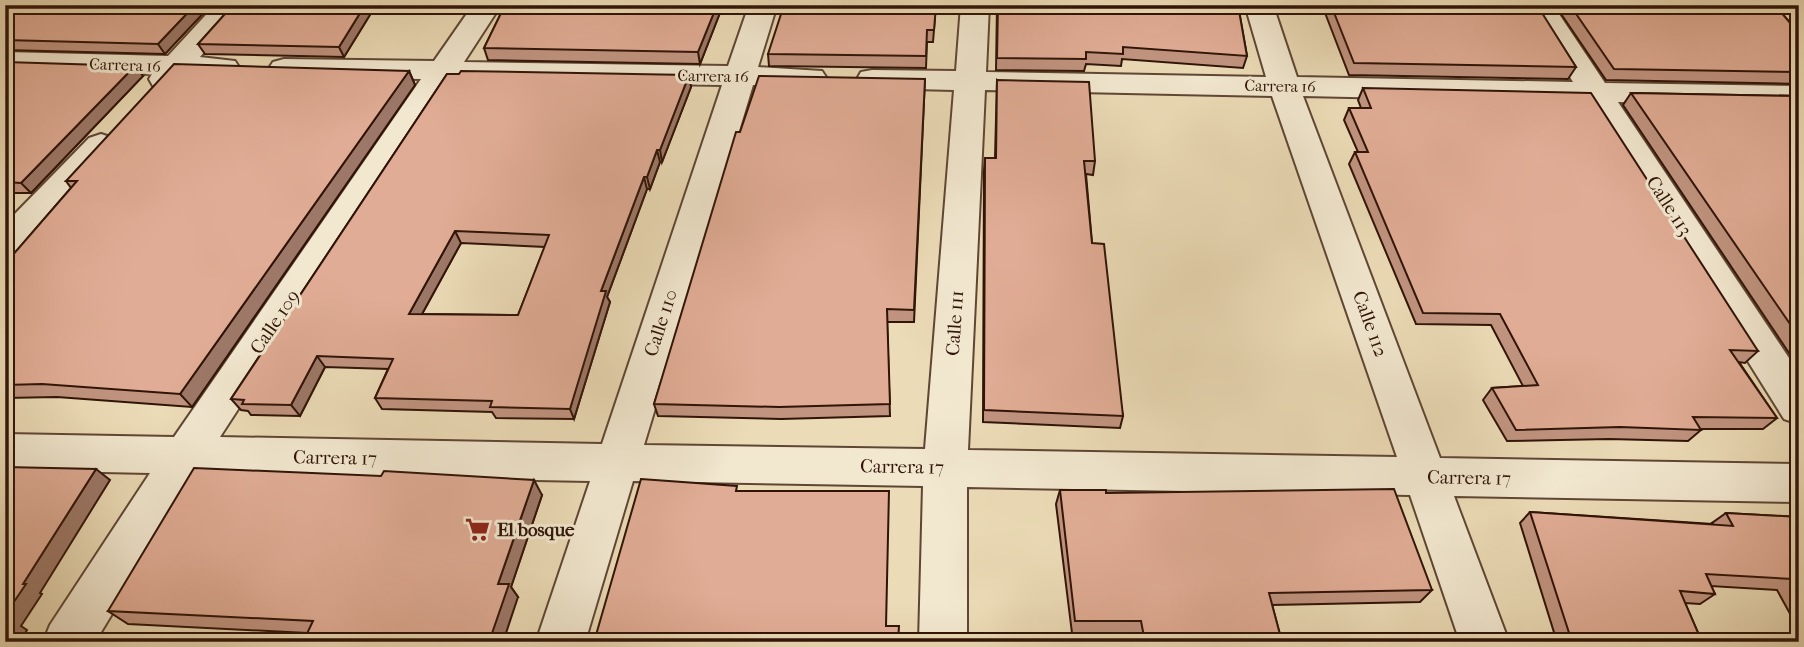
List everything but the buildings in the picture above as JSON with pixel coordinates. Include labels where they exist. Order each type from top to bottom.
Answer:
[{"type":"street","points":[[148,96],[231,5]]},
{"type":"street","name":"Calle 109","points":[[67,642],[185,455],[487,5]]},
{"type":"street","name":"Calle 110","points":[[560,642],[763,5]]},
{"type":"street","name":"Calle 111","points":[[943,642],[945,468],[975,5]]},
{"type":"street","name":"Calle 112","points":[[1259,5],[1284,86],[1485,642]]},
{"type":"street","name":"Calle 113","points":[[1539,5],[1799,407]]},
{"type":"street","name":"Carrera 16","points":[[5,61],[1799,96]]},
{"type":"street","points":[[5,247],[119,127]]},
{"type":"street","name":"Carrera 17","points":[[5,452],[1799,483]]},
{"type":"place","name":"El bosque","points":[[477,530]]}]
